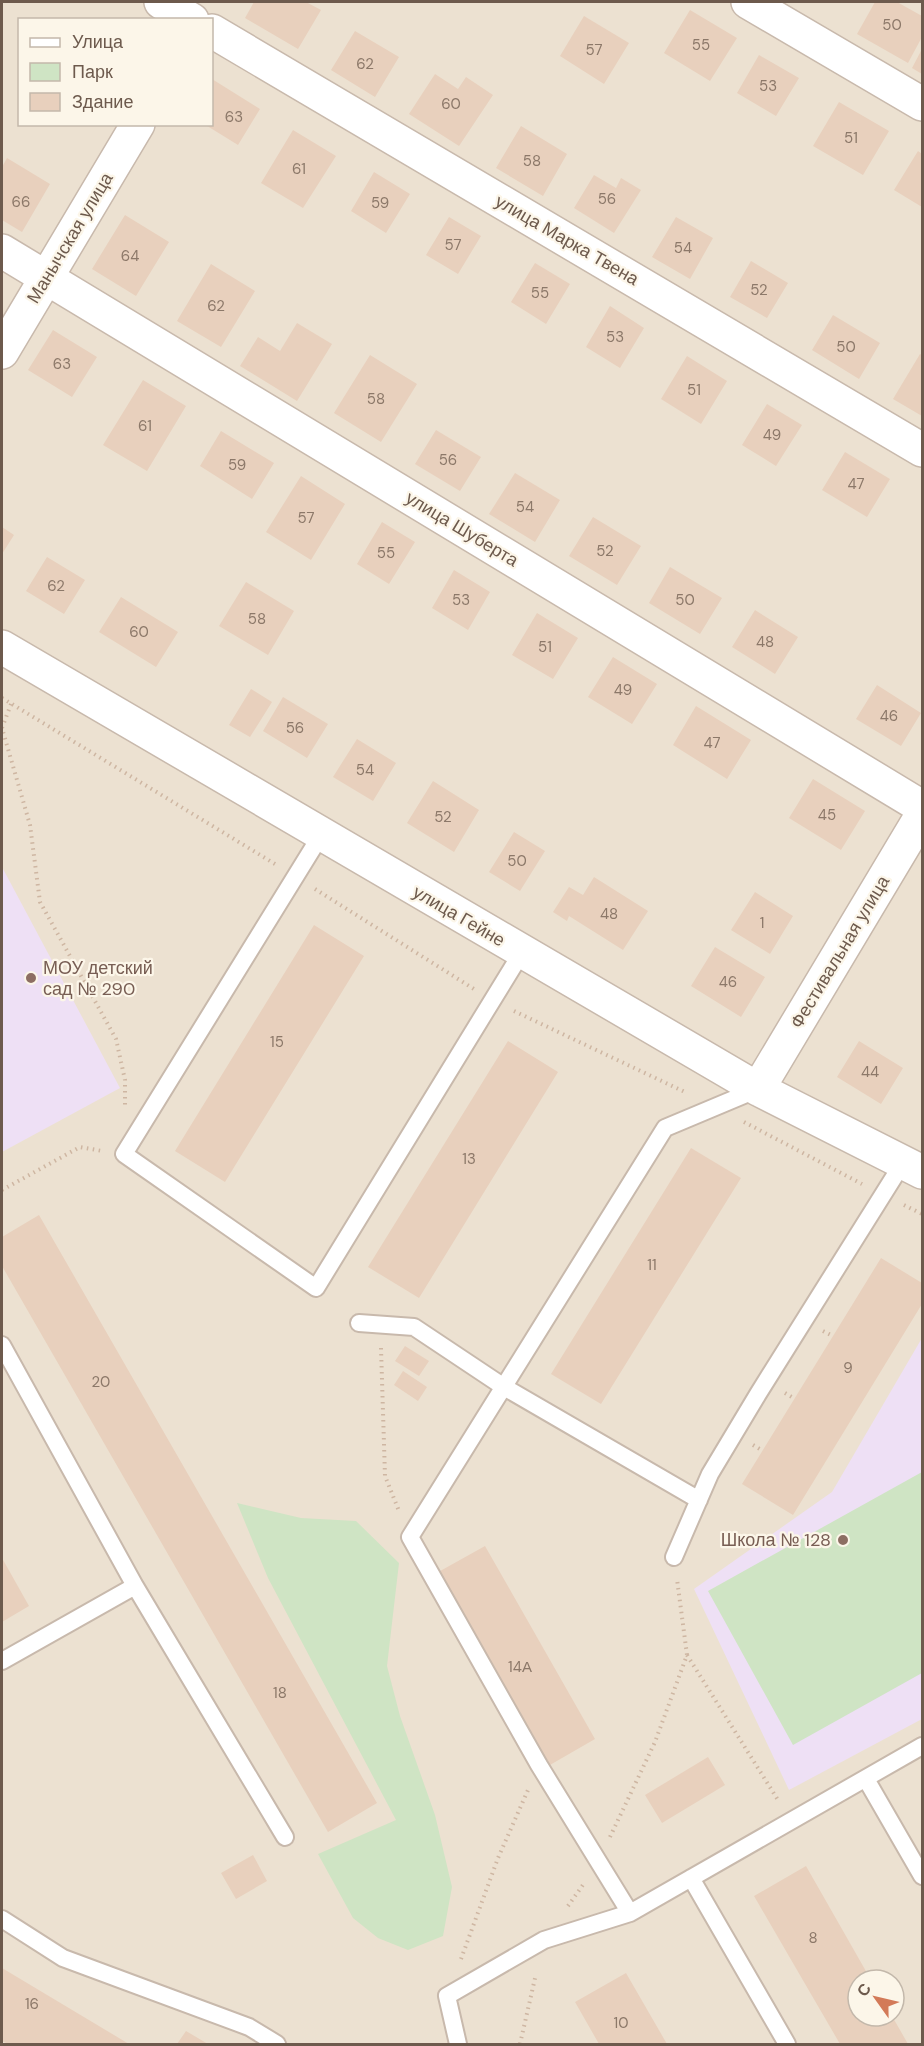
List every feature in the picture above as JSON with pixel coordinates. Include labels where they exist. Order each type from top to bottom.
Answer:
[{"type":"street","points":[[161,2],[189,18]]},
{"type":"street","points":[[201,18],[210,2]]},
{"type":"street","points":[[748,2],[922,104]]},
{"type":"street","name":"улица Марка Твена","points":[[213,32],[922,450]]},
{"type":"street","name":"Манычская улица","points":[[2,352],[137,126]]},
{"type":"street","name":"улица Шуберта","points":[[2,251],[922,807]]},
{"type":"street","name":"улица Гейне","points":[[2,647],[758,1089],[913,1167]]},
{"type":"street","name":"Фестивальная улица","points":[[758,1089],[922,814]]},
{"type":"lane","points":[[321,835],[124,1154],[316,1288],[522,952]]},
{"type":"lane","points":[[630,1913],[539,1765],[410,1537],[665,1128],[758,1089]]},
{"type":"lane","points":[[674,1557],[710,1474],[758,1394],[913,1167]]},
{"type":"lane","points":[[359,1323],[414,1327],[504,1387],[699,1500]]},
{"type":"lane","points":[[2,1345],[135,1586],[285,1837]]},
{"type":"lane","points":[[2,1661],[135,1586]]},
{"type":"lane","points":[[458,2044],[447,1996],[544,1940],[630,1913],[922,1746]]},
{"type":"lane","points":[[866,1779],[922,1876]]},
{"type":"lane","points":[[691,1878],[787,2044]]},
{"type":"lane","points":[[2,1919],[63,1958],[249,2027],[277,2044]]},
{"type":"path","points":[[2,699],[296,877],[493,1001]]},
{"type":"path","points":[[2,1190],[80,1147],[124,1154],[125,1080],[116,1039],[40,902],[30,825],[2,728],[11,704]]},
{"type":"path","points":[[359,1323],[382,1349],[384,1476],[410,1537]]},
{"type":"path","points":[[674,1557],[687,1655],[791,1821]]},
{"type":"path","points":[[598,1863],[655,1742],[687,1655]]},
{"type":"path","points":[[447,1996],[498,1858],[539,1765]]},
{"type":"shaded area","points":[[2,2],[922,2],[922,2044],[2,2044]]},
{"type":"shaded area","name":"МОУ детский сад № 290","points":[[2,867],[120,1088],[2,1152]]},
{"type":"shaded area","name":"Школа № 128","points":[[922,1338],[922,1719],[789,1790],[694,1589],[832,1492]]},
{"type":"green space","name":"Школа № 128","points":[[922,1472],[922,1673],[793,1745],[708,1591]]},
{"type":"green space","points":[[237,1503],[301,1518],[356,1521],[399,1563],[387,1666],[400,1716],[435,1815],[452,1887],[443,1936],[408,1950],[378,1938],[353,1918],[318,1854],[396,1820],[268,1578]]},
{"type":"building","points":[[254,2],[306,2],[321,10],[298,49],[245,18]]},
{"type":"building","points":[[875,2],[897,2],[922,16],[922,37],[908,63],[857,34]]},
{"type":"building","points":[[690,10],[737,38],[710,81],[664,53]]},
{"type":"building","points":[[584,16],[629,43],[604,84],[560,56]]},
{"type":"building","points":[[355,31],[399,57],[375,97],[331,70]]},
{"type":"building","points":[[922,49],[922,74],[912,68]]},
{"type":"building","points":[[759,55],[799,78],[776,116],[737,93]]},
{"type":"building","points":[[435,74],[458,89],[466,77],[493,95],[459,146],[409,114]]},
{"type":"building","points":[[213,80],[260,109],[238,145],[207,126],[213,126]]},
{"type":"building","points":[[839,102],[889,131],[863,175],[813,146]]},
{"type":"building","points":[[521,126],[567,154],[543,196],[496,168]]},
{"type":"building","points":[[293,130],[336,156],[303,208],[261,183]]},
{"type":"building","points":[[918,151],[922,154],[922,207],[894,190]]},
{"type":"building","points":[[7,158],[50,184],[22,232],[2,220],[2,167]]},
{"type":"building","points":[[374,172],[410,194],[386,233],[351,211]]},
{"type":"building","points":[[594,175],[616,188],[621,178],[641,190],[614,233],[574,208]]},
{"type":"building","points":[[125,215],[169,242],[136,296],[92,269]]},
{"type":"building","points":[[449,217],[481,236],[458,274],[426,255]]},
{"type":"building","points":[[676,217],[713,238],[690,279],[652,257]]},
{"type":"building","points":[[751,261],[788,283],[767,318],[730,297]]},
{"type":"building","points":[[535,263],[570,284],[546,324],[511,302]]},
{"type":"building","points":[[211,264],[255,291],[221,347],[177,321]]},
{"type":"building","points":[[610,306],[644,328],[620,368],[586,347]]},
{"type":"building","points":[[833,315],[880,343],[859,379],[812,350]]},
{"type":"building","points":[[297,323],[332,344],[297,401],[240,366],[258,337],[280,351]]},
{"type":"building","points":[[53,330],[97,357],[72,397],[28,370]]},
{"type":"building","points":[[920,354],[922,355],[922,416],[893,399]]},
{"type":"building","points":[[370,355],[417,384],[381,442],[334,413]]},
{"type":"building","points":[[687,356],[727,381],[701,424],[661,399]]},
{"type":"building","points":[[143,380],[186,406],[147,471],[103,445]]},
{"type":"building","points":[[767,404],[802,425],[776,466],[742,445]]},
{"type":"building","points":[[436,430],[481,457],[460,491],[415,464]]},
{"type":"building","points":[[221,431],[274,463],[252,499],[200,466]]},
{"type":"building","points":[[845,452],[890,479],[867,517],[822,490]]},
{"type":"building","points":[[515,473],[560,500],[535,542],[489,514]]},
{"type":"building","points":[[301,476],[345,504],[311,560],[266,532]]},
{"type":"building","points":[[593,517],[641,546],[617,585],[569,556]]},
{"type":"building","points":[[382,522],[415,542],[389,584],[357,564]]},
{"type":"building","points":[[2,527],[14,535],[2,554]]},
{"type":"building","points":[[47,557],[85,580],[64,614],[26,591]]},
{"type":"building","points":[[670,567],[722,598],[700,634],[649,603]]},
{"type":"building","points":[[454,570],[490,592],[468,630],[432,608]]},
{"type":"building","points":[[246,582],[294,611],[268,655],[219,626]]},
{"type":"building","points":[[121,597],[178,632],[156,667],[99,632]]},
{"type":"building","points":[[755,610],[798,637],[775,674],[732,647]]},
{"type":"building","points":[[537,613],[578,638],[553,679],[512,655]]},
{"type":"building","points":[[613,657],[657,684],[632,724],[588,697]]},
{"type":"building","points":[[877,685],[921,713],[901,746],[856,719]]},
{"type":"building","points":[[251,689],[272,702],[250,737],[229,725]]},
{"type":"building","points":[[283,697],[328,724],[307,758],[263,731]]},
{"type":"building","points":[[696,706],[751,740],[727,779],[673,745]]},
{"type":"building","points":[[357,739],[396,763],[373,801],[333,777]]},
{"type":"building","points":[[813,779],[865,811],[841,850],[789,818]]},
{"type":"building","points":[[433,781],[479,810],[454,852],[407,823]]},
{"type":"building","points":[[514,832],[545,851],[520,891],[489,872]]},
{"type":"building","points":[[594,877],[648,911],[623,950],[569,916],[567,921],[553,912],[569,887],[583,895]]},
{"type":"building","points":[[755,892],[793,916],[770,954],[731,930]]},
{"type":"building","points":[[314,925],[364,956],[225,1182],[175,1151]]},
{"type":"building","points":[[715,947],[765,977],[741,1017],[691,986]]},
{"type":"building","points":[[508,1041],[558,1072],[419,1298],[368,1267]]},
{"type":"building","points":[[859,1041],[903,1068],[881,1104],[837,1077]]},
{"type":"building","points":[[691,1148],[741,1178],[601,1404],[551,1374]]},
{"type":"building","points":[[39,1215],[377,1803],[328,1832],[2,1266],[2,1237]]},
{"type":"building","points":[[881,1258],[922,1283],[922,1304],[793,1515],[742,1484]]},
{"type":"building","points":[[405,1346],[429,1361],[419,1376],[395,1361]]},
{"type":"building","points":[[403,1371],[427,1387],[418,1401],[394,1385]]},
{"type":"building","points":[[485,1546],[595,1739],[543,1769],[433,1575]]},
{"type":"building","points":[[2,1558],[29,1606],[2,1622]]},
{"type":"building","points":[[708,1757],[725,1785],[662,1823],[645,1795]]},
{"type":"building","points":[[253,1855],[267,1881],[236,1899],[221,1873]]},
{"type":"building","points":[[806,1866],[864,1968],[846,1968],[846,2028],[899,2028],[908,2044],[840,2044],[754,1896]]},
{"type":"building","points":[[2,1968],[129,2044],[8,2044],[2,2041]]},
{"type":"building","points":[[626,1973],[667,2044],[599,2044],[575,2002]]},
{"type":"building","points":[[186,2031],[208,2044],[177,2044]]},
{"type":"place","name":"МОУ детский сад № 290","points":[[31,978]]},
{"type":"place","name":"Школа № 128","points":[[843,1540]]}]
